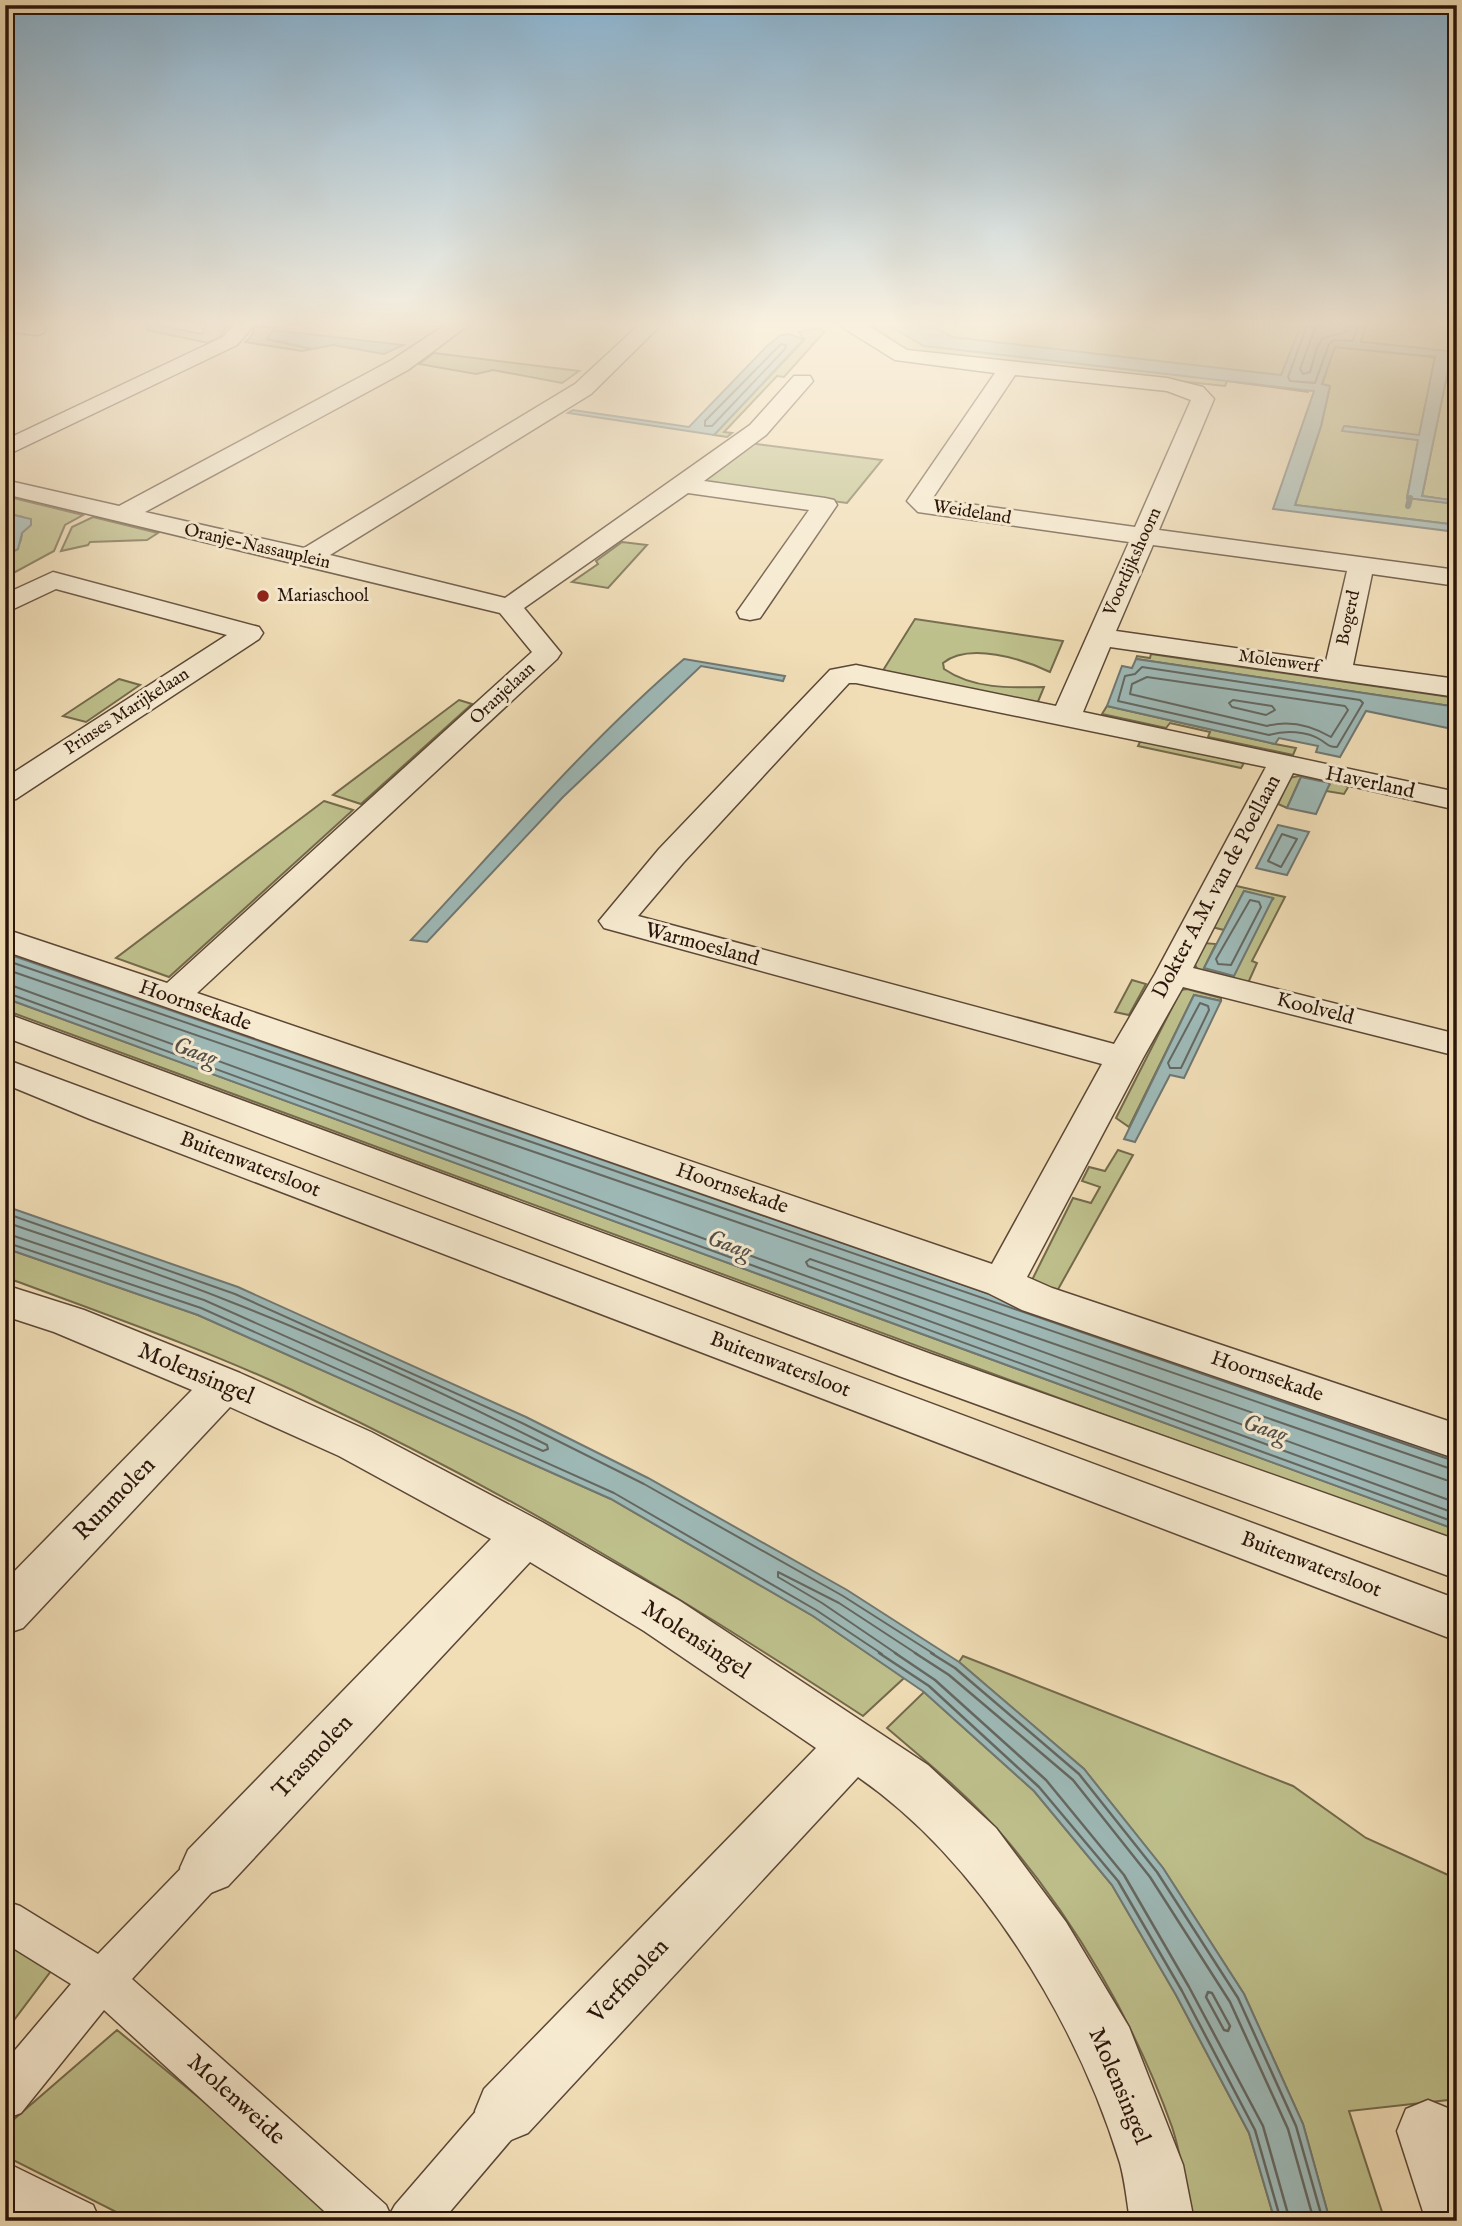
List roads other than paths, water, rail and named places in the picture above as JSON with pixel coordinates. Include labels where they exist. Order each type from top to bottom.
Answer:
[{"type":"street","points":[[5,449],[51,427]]},
{"type":"street","points":[[121,515],[285,427]]},
{"type":"street","points":[[308,557],[521,427]]},
{"type":"street","points":[[509,607],[761,427]]},
{"type":"street","name":"Weideland","points":[[969,427],[919,501],[927,507],[1144,537]]},
{"type":"street","name":"Voordijkshoorn","points":[[1066,716],[1191,427]]},
{"type":"street","points":[[683,485],[825,505],[750,612]]},
{"type":"street","name":"Oranje-Nassauplein","points":[[5,487],[509,607]]},
{"type":"street","points":[[1144,537],[1457,578]]},
{"type":"street","name":"Bogerd","points":[[1338,671],[1361,565]]},
{"type":"street","name":"Prinses Marijkelaan","points":[[5,605],[52,580],[249,633],[5,792]]},
{"type":"street","name":"Oranjelaan","points":[[171,998],[547,653],[509,607]]},
{"type":"street","name":"Molenwerf","points":[[1100,637],[1457,688]]},
{"type":"street","name":"Dokter A.M. van de Poellaan","points":[[856,674],[1066,716],[1283,764],[1003,1283]]},
{"type":"street","name":"Warmoesland","points":[[856,674],[840,676],[671,856],[616,921],[1124,1058]]},
{"type":"street","name":"Haverland","points":[[1283,764],[1457,801]]},
{"type":"street","name":"Hoornsekade","points":[[5,939],[1003,1283],[1037,1299],[1457,1442]]},
{"type":"street","name":"Koolveld","points":[[1172,974],[1457,1045]]},
{"type":"street","name":"Buitenwatersloot","points":[[5,1024],[915,1365],[1457,1560]]},
{"type":"street","name":"Buitenwatersloot","points":[[5,1070],[104,1110],[1457,1620]]},
{"type":"street","points":[[104,1110],[144,1078]]},
{"type":"street","name":"Molensingel","points":[[5,1300],[69,1321],[224,1385],[355,1444],[525,1535],[662,1616],[909,1783],[976,1846],[1046,1941],[1108,2048],[1152,2165],[1162,2221]]},
{"type":"street","name":"Runmolen","points":[[5,1614],[224,1385]]},
{"type":"street","name":"Trasmolen","points":[[102,1979],[525,1535]]},
{"type":"street","name":"Verfmolen","points":[[411,2221],[506,2111],[853,1745]]},
{"type":"street","name":"Molenweide","points":[[5,1920],[102,1979],[370,2221]]},
{"type":"street","points":[[5,2097],[102,1979]]},
{"type":"street","points":[[1428,2131],[1457,2219]]},
{"type":"street","points":[[5,2185],[77,2221]]},
{"type":"water","points":[[660,427],[722,427],[714,435]]},
{"type":"water","points":[[1302,427],[1321,427],[1295,505],[1457,525],[1457,532],[1273,509]]},
{"type":"water","points":[[1344,427],[1351,427],[1419,435],[1421,427],[1436,427],[1422,496],[1457,501],[1457,504],[1407,498],[1418,440],[1342,431]]},
{"type":"water","points":[[5,513],[31,519],[31,525],[22,533],[18,549],[5,556]]},
{"type":"water","points":[[684,659],[785,676],[783,681],[701,666],[563,797],[427,942],[411,940],[612,725]]},
{"type":"water","points":[[1136,659],[1457,707],[1457,730],[1366,711],[1340,757],[1316,752],[1318,746],[1279,738],[1275,744],[1107,706],[1122,666],[1132,668]]},
{"type":"water","points":[[1301,777],[1330,783],[1316,814],[1287,808]]},
{"type":"water","points":[[1278,825],[1309,832],[1287,875],[1256,868]]},
{"type":"water","points":[[1244,891],[1273,898],[1234,976],[1204,968]]},
{"type":"water","name":"Gaag","points":[[5,953],[1457,1456],[1457,1530],[5,998]]},
{"type":"water","points":[[1194,995],[1221,1001],[1184,1078],[1170,1075],[1135,1142],[1124,1139]]},
{"type":"water","points":[[5,1206],[238,1287],[526,1417],[648,1478],[847,1590],[959,1662],[1084,1769],[1163,1868],[1244,1994],[1303,2124],[1330,2221],[1275,2221],[1249,2133],[1176,1995],[1112,1885],[1034,1791],[924,1692],[813,1616],[611,1499],[198,1315],[5,1248]]},
{"type":"waterway","points":[[1408,506],[1410,498]]},
{"type":"place","name":"Mariaschool","points":[[263,596]]}]
